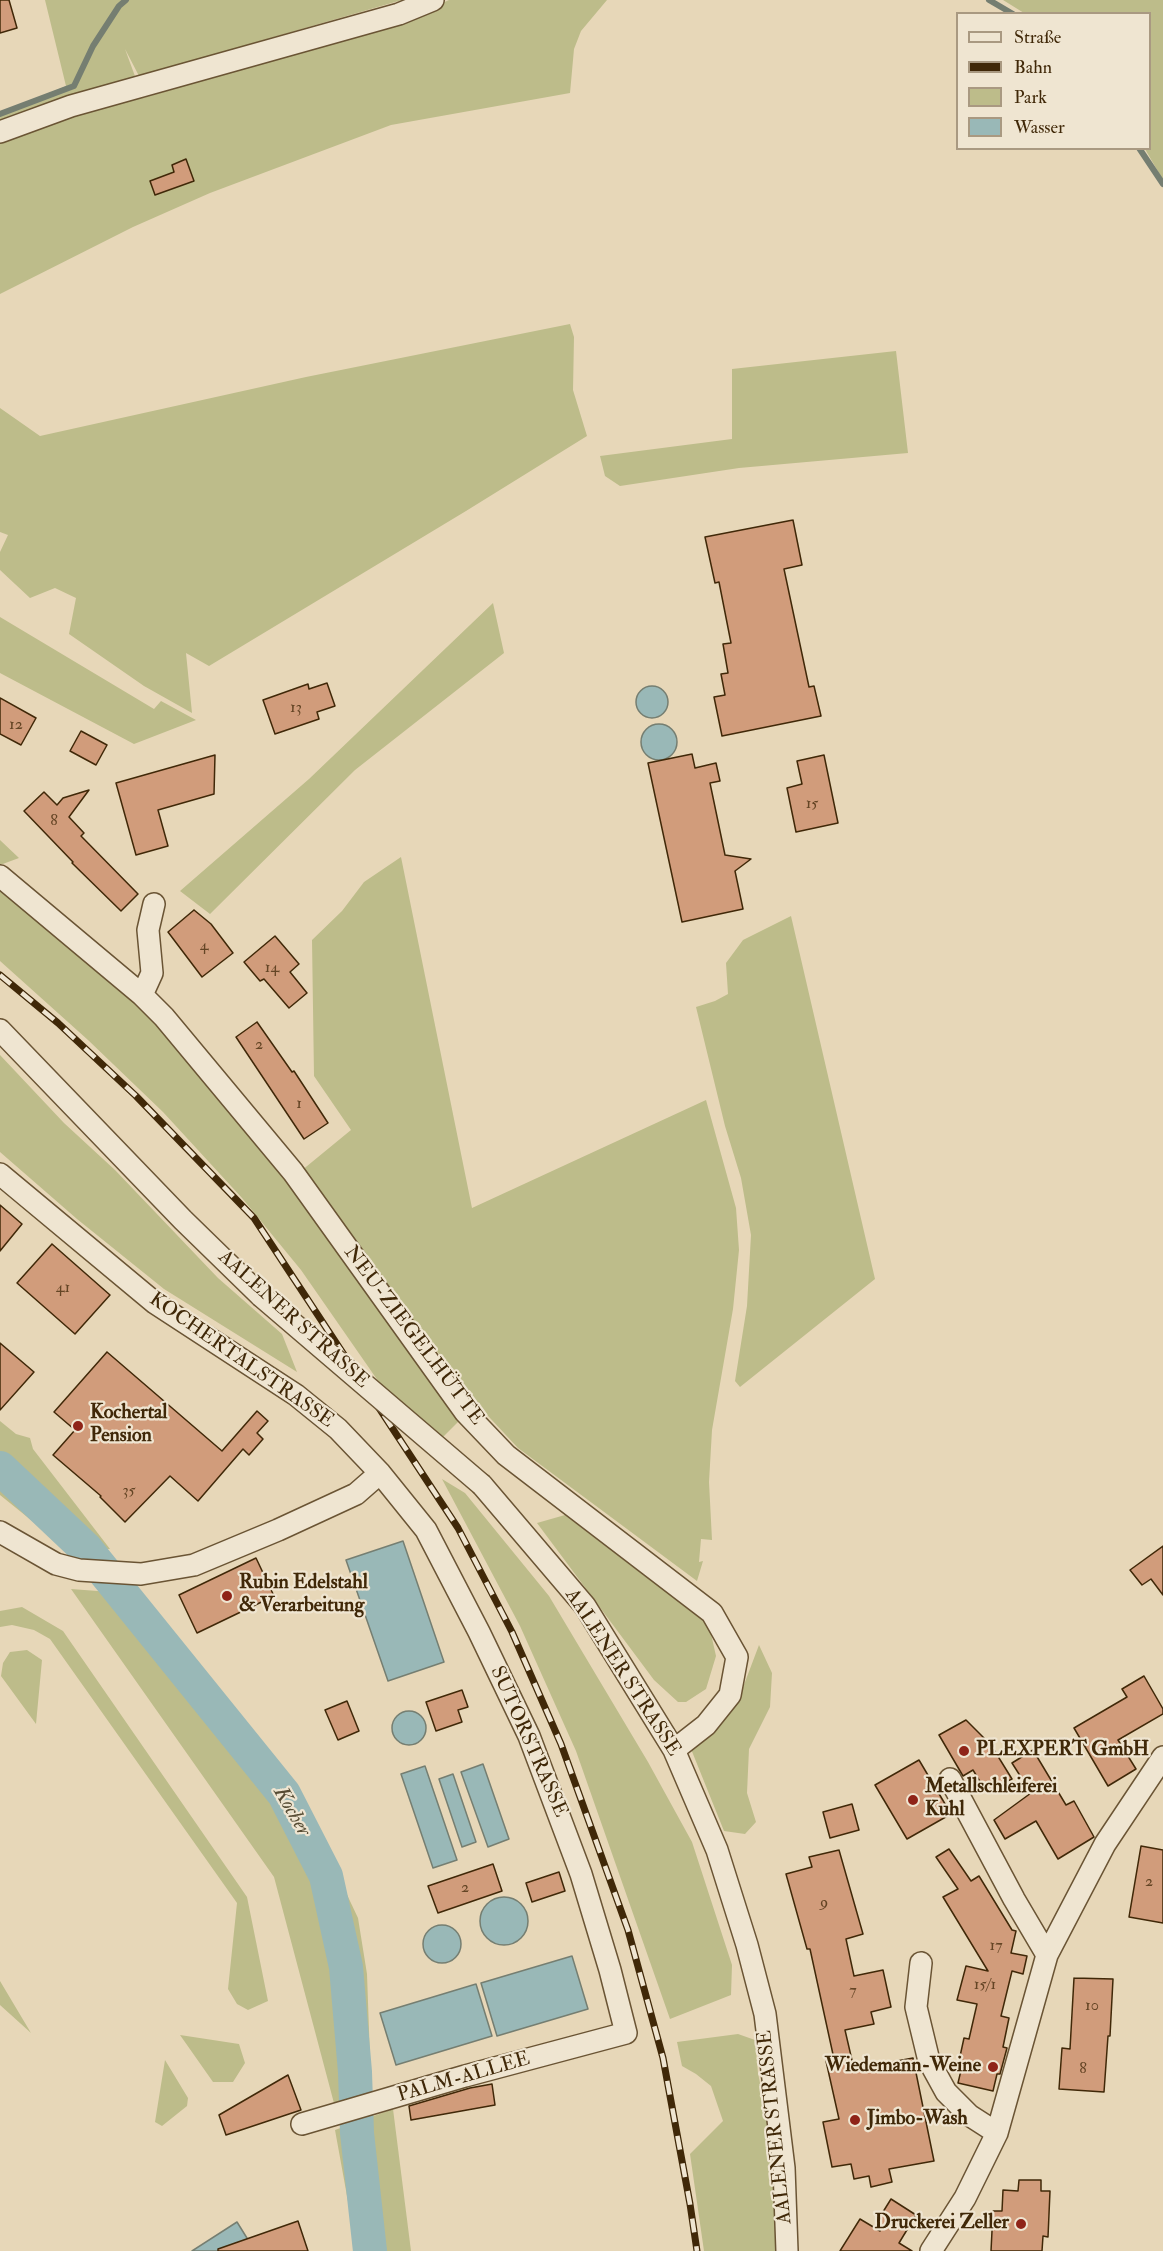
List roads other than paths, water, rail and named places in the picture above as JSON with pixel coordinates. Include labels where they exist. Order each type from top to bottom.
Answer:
[{"type":"street","points":[[0,132],[71,106],[399,14],[433,0]]},
{"type":"street","name":"NEU-ZIEGELHÜTTE","points":[[0,876],[142,995],[164,1017],[293,1172],[465,1412],[507,1455],[712,1612],[737,1657],[730,1695],[706,1725],[674,1750]]},
{"type":"street","points":[[142,995],[152,973],[148,930],[154,904]]},
{"type":"street","name":"AALENER STRASSE","points":[[0,1030],[183,1220],[261,1296],[482,1485],[585,1606],[674,1750],[717,1850],[747,1945],[765,2014],[784,2168],[787,2251]]},
{"type":"street","name":"KOCHERTALSTRASSE","points":[[0,1174],[156,1303],[305,1402],[338,1428],[380,1473]]},
{"type":"street","points":[[0,1532],[56,1564],[79,1570],[141,1574],[194,1565],[278,1530],[356,1494],[380,1473]]},
{"type":"street","name":"SUTORSTRASSE","points":[[380,1473],[426,1530],[529,1736],[581,1874],[626,2033]]},
{"type":"street","points":[[931,2251],[965,2198],[997,2133],[1047,1955],[1105,1844],[1160,1770]]},
{"type":"street","points":[[950,1779],[1014,1899],[1047,1955]]},
{"type":"street","points":[[921,1963],[916,2007],[929,2061],[946,2092],[969,2115],[997,2133]]},
{"type":"street","name":"PALM-ALLEE","points":[[302,2124],[465,2076],[626,2033]]},
{"type":"water","points":[[652,686],[664,690],[668,702],[664,714],[652,718],[640,714],[636,702],[640,690]]},
{"type":"water","points":[[659,724],[672,729],[677,742],[672,755],[659,760],[646,755],[641,742],[646,729]]},
{"type":"water","points":[[403,1541],[444,1662],[388,1681],[346,1560]]},
{"type":"water","points":[[409,1711],[421,1716],[426,1728],[421,1740],[409,1745],[397,1740],[392,1728],[397,1716]]},
{"type":"water","points":[[483,1764],[509,1839],[488,1847],[461,1772]]},
{"type":"water","points":[[425,1766],[457,1860],[433,1868],[401,1774]]},
{"type":"water","points":[[453,1774],[476,1842],[462,1847],[439,1779]]},
{"type":"water","points":[[499,1897],[509,1897],[521,1904],[528,1916],[528,1926],[521,1938],[509,1945],[499,1945],[484,1934],[480,1926],[480,1916],[491,1901]]},
{"type":"water","points":[[442,1925],[456,1930],[461,1944],[456,1958],[442,1963],[428,1958],[423,1944],[428,1930]]},
{"type":"water","points":[[572,1956],[588,2009],[497,2036],[481,1983]]},
{"type":"water","points":[[476,1984],[492,2036],[396,2065],[380,2013]]},
{"type":"water","points":[[237,2222],[255,2251],[192,2251]]},
{"type":"waterway","points":[[0,114],[74,86],[93,46],[119,6],[126,0]]},
{"type":"waterway","points":[[989,0],[1010,12]]},
{"type":"waterway","points":[[1140,150],[1163,184]]},
{"type":"waterway","name":"Kocher","points":[[0,1468],[86,1549],[284,1794],[326,1876],[346,1967],[355,2072],[357,2133],[370,2251]]},
{"type":"waterway","points":[[348,2140],[357,2133]]},
{"type":"railway","points":[[0,975],[58,1023],[136,1096],[254,1218],[458,1528],[512,1632],[561,1744],[628,1930],[663,2058],[697,2251]]},
{"type":"place","name":"Kochertal Pension","points":[[78,1426]]},
{"type":"place","name":"Rubin Edelstahl & Verarbeitung","points":[[227,1596]]},
{"type":"place","name":"PLEXPERT GmbH","points":[[964,1751]]},
{"type":"place","name":"Metallschleiferei Kuhl","points":[[913,1800]]},
{"type":"place","name":"Wiedemann-Weine","points":[[993,2067]]},
{"type":"place","name":"Jimbo-Wash","points":[[855,2120]]},
{"type":"place","name":"Druckerei Zeller","points":[[1021,2224]]}]
